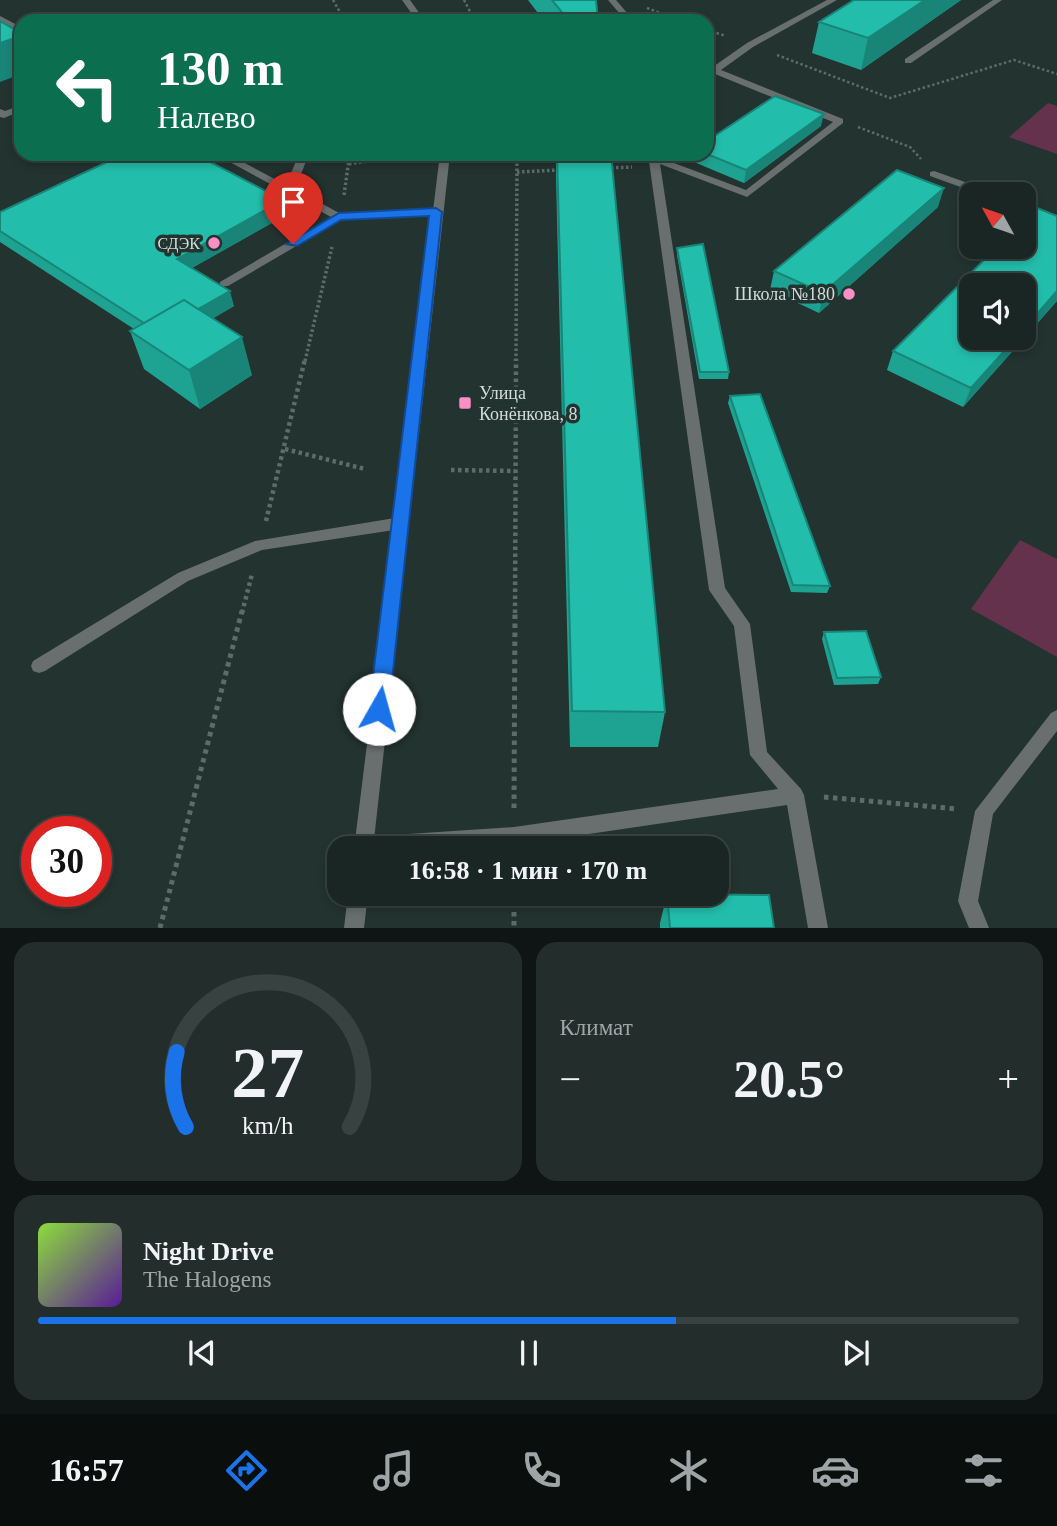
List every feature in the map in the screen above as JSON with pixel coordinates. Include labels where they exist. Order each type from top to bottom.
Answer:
[{"type":"street","points":[[612,0],[624,14]]},
{"type":"street","points":[[714,71],[750,45],[833,0]]},
{"type":"street","points":[[908,61],[998,0]]},
{"type":"street","points":[[714,74],[840,121]]},
{"type":"street","points":[[658,161],[747,194],[840,121]]},
{"type":"street","points":[[233,161],[339,217]]},
{"type":"street","points":[[289,191],[301,161]]},
{"type":"street","points":[[364,836],[443,161]]},
{"type":"street","points":[[653,161],[717,590],[742,624],[759,755],[795,795],[818,928]]},
{"type":"street","points":[[934,174],[959,183]]},
{"type":"street","points":[[1036,211],[1057,219]]},
{"type":"street","points":[[224,284],[339,217],[436,212]]},
{"type":"street","points":[[39,666],[183,577],[260,545],[401,523]]},
{"type":"street","points":[[979,928],[968,901],[984,811],[1057,718]]},
{"type":"street","points":[[501,836],[795,795]]},
{"type":"street","points":[[355,928],[357,906]]},
{"type":"path","points":[[647,8],[663,14]]},
{"type":"path","points":[[714,32],[890,98],[1014,60],[1057,74]]},
{"type":"path","points":[[840,121],[910,147],[934,174]]},
{"type":"path","points":[[349,164],[367,161]]},
{"type":"path","points":[[514,835],[517,161]]},
{"type":"path","points":[[599,168],[641,161]]},
{"type":"path","points":[[517,172],[572,169]]},
{"type":"path","points":[[285,449],[365,469]]},
{"type":"path","points":[[451,470],[515,471]]},
{"type":"path","points":[[795,795],[984,811]]},
{"type":"path","points":[[513,928],[514,906]]},
{"type":"shaded area","points":[[1048,103],[1057,106],[1057,154],[1009,137]]},
{"type":"shaded area","points":[[1020,540],[1057,559],[1057,657],[971,609]]},
{"type":"building","points":[[552,0],[596,0],[597,14],[563,14]]},
{"type":"building","points":[[854,0],[925,0],[868,38],[819,22]]},
{"type":"building","points":[[0,21],[14,29],[14,38],[0,43]]},
{"type":"building","points":[[775,96],[824,114],[746,170],[714,157],[714,136]]},
{"type":"building","points":[[109,161],[208,161],[283,200],[177,259],[230,291],[198,309],[184,300],[144,323],[0,231],[0,212]]},
{"type":"building","points":[[557,161],[612,161],[665,712],[572,711]]},
{"type":"building","points":[[897,170],[944,188],[823,293],[774,271]]},
{"type":"building","points":[[1036,209],[1057,216],[1057,291],[1036,315],[1036,273],[971,273],[985,259],[1036,259]]},
{"type":"building","points":[[703,244],[729,372],[700,372],[677,248]]},
{"type":"building","points":[[959,285],[959,350],[1005,350],[971,388],[893,351]]},
{"type":"building","points":[[184,300],[242,337],[189,370],[130,331]]},
{"type":"building","points":[[760,394],[830,586],[793,585],[730,396]]},
{"type":"building","points":[[866,631],[881,677],[837,678],[824,632]]},
{"type":"building","points":[[729,895],[769,895],[774,928],[670,928],[668,906],[729,906]]},
{"type":"place","name":"СДЭК","points":[[214,243]]},
{"type":"place","name":"Школа №180","points":[[849,294]]},
{"type":"place","name":"Улица Конёнкова, 8","points":[[465,403]]},
{"type":"route","points":[[293,244],[339,217],[436,212],[379,709]]}]
